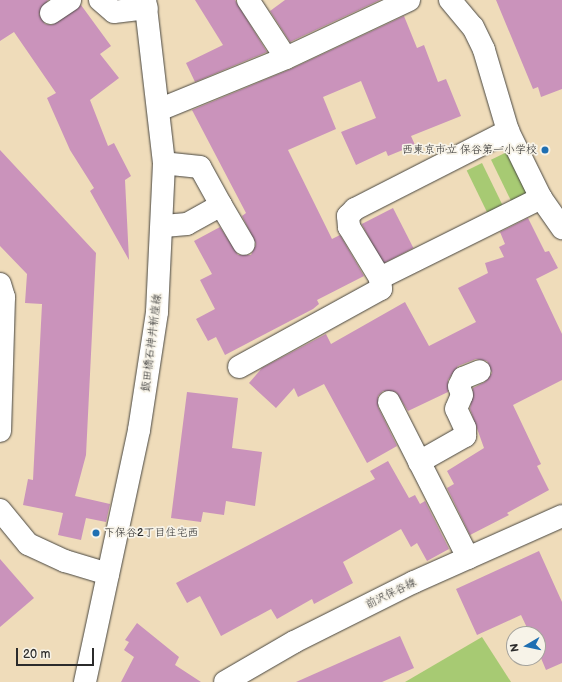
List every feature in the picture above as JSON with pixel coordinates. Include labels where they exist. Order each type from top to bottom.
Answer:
[{"type":"street","points":[[51,13],[70,0]]},
{"type":"street","points":[[100,0],[114,12],[146,4]]},
{"type":"street","points":[[248,0],[286,58]]},
{"type":"street","points":[[161,109],[286,58],[409,0]]},
{"type":"street","points":[[450,0],[473,27],[484,50],[508,131],[541,198],[562,228]]},
{"type":"street","name":"飯田橋石神井新座線","points":[[85,682],[148,381],[164,226],[164,163],[161,109],[146,4]]},
{"type":"street","points":[[239,367],[381,288],[380,278],[349,227],[348,216],[355,209],[508,131]]},
{"type":"street","points":[[164,163],[200,167],[244,244]]},
{"type":"street","points":[[380,278],[541,198]]},
{"type":"street","points":[[164,226],[187,224],[221,205]]},
{"type":"street","points":[[0,284],[4,297],[0,431]]},
{"type":"street","points":[[419,462],[465,436],[466,428],[456,409],[462,395],[459,386],[463,378],[480,371]]},
{"type":"street","points":[[389,402],[468,558]]},
{"type":"street","points":[[0,510],[28,544],[65,561],[108,574]]},
{"type":"street","name":"前沢保谷線","points":[[225,682],[294,642],[468,558],[562,516]]},
{"type":"green space","points":[[509,151],[532,198],[514,207],[491,160]]},
{"type":"green space","points":[[482,163],[506,212],[491,220],[467,170]]},
{"type":"green space","points":[[482,637],[511,682],[405,682]]},
{"type":"building","points":[[0,0],[48,0],[39,14],[45,24],[52,25],[81,5],[111,46],[100,54],[119,78],[90,100],[108,146],[114,143],[131,176],[125,180],[129,260],[90,191],[94,188],[70,150],[47,98],[56,93],[14,32],[0,41]]},
{"type":"building","points":[[195,0],[235,0],[267,52],[195,82],[186,63],[223,45]]},
{"type":"building","points":[[285,0],[380,0],[290,42],[270,11]]},
{"type":"building","points":[[496,0],[562,0],[562,89],[541,97],[538,87],[533,89]]},
{"type":"building","points":[[404,16],[417,48],[424,45],[438,82],[446,79],[461,116],[411,136],[415,145],[388,156],[386,151],[356,165],[341,132],[376,118],[361,81],[323,97],[336,129],[288,150],[332,239],[340,235],[364,276],[317,300],[319,304],[313,309],[225,355],[216,337],[208,341],[196,319],[215,309],[200,280],[212,274],[194,241],[220,227],[238,255],[251,255],[256,244],[242,216],[246,213],[192,110],[291,69]]},
{"type":"building","points":[[0,150],[96,253],[86,455],[75,496],[110,504],[106,522],[86,518],[81,540],[58,535],[63,513],[23,505],[28,479],[33,480],[42,304],[25,303],[27,274],[0,246]]},
{"type":"building","points":[[393,208],[413,248],[382,264],[362,224]]},
{"type":"building","points":[[528,218],[545,252],[549,251],[558,268],[536,279],[562,334],[562,380],[513,405],[541,464],[537,466],[549,490],[507,513],[509,515],[470,535],[447,488],[454,484],[447,471],[484,448],[470,409],[473,388],[485,382],[492,373],[487,361],[476,359],[458,366],[448,380],[448,392],[408,411],[396,392],[383,391],[378,396],[378,407],[397,446],[367,463],[324,384],[298,397],[294,388],[276,408],[249,383],[262,368],[326,334],[331,344],[405,302],[429,346],[476,322],[458,288],[488,273],[485,263],[504,257],[499,247],[505,244],[500,232]]},
{"type":"building","points":[[187,392],[238,398],[232,448],[262,452],[255,506],[226,501],[224,515],[203,512],[201,522],[171,518]]},
{"type":"building","points":[[388,461],[409,498],[415,495],[420,504],[425,501],[449,549],[427,561],[417,543],[411,547],[401,529],[343,562],[353,583],[314,604],[312,599],[277,619],[271,609],[221,636],[200,596],[187,603],[176,583],[375,479],[370,471]]},
{"type":"building","points":[[539,551],[562,602],[562,663],[546,670],[544,666],[546,666],[546,626],[526,626],[521,615],[477,635],[456,589]]},
{"type":"building","points":[[0,559],[34,598],[0,627]]},
{"type":"building","points":[[137,623],[179,657],[175,665],[201,682],[121,682],[134,657],[124,650],[129,642],[125,640]]},
{"type":"building","points":[[400,636],[414,668],[382,682],[296,682]]},
{"type":"place","name":"西東京市立 保谷第一小学校","points":[[545,150]]},
{"type":"place","name":"下保谷2丁目住宅西","points":[[96,533]]}]
